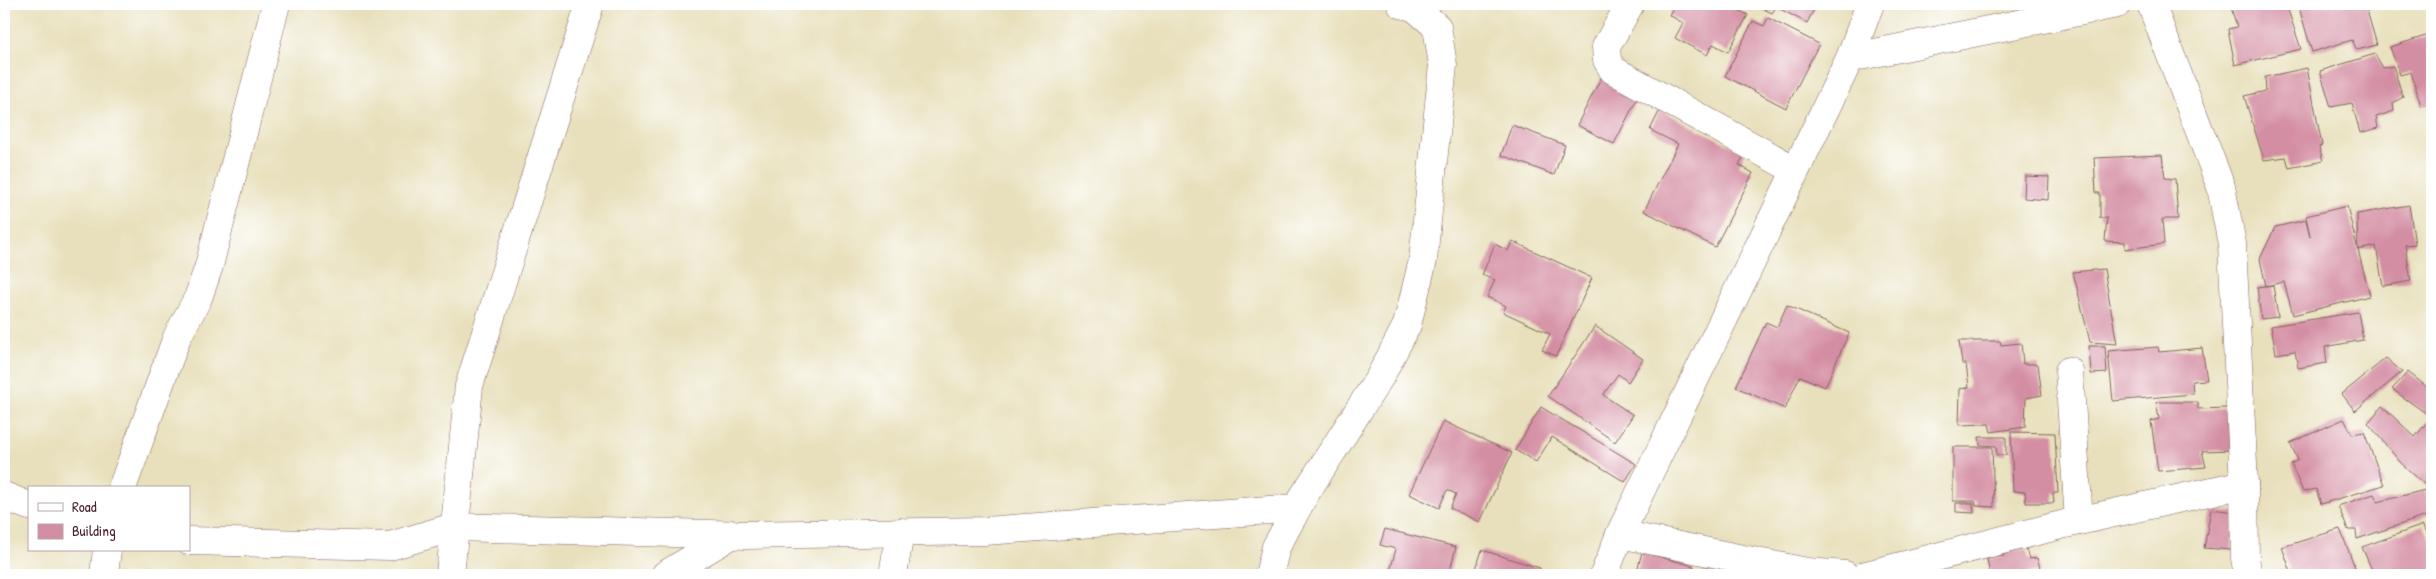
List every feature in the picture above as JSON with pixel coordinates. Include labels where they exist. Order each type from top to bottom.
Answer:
[{"type":"street","points":[[123,486],[177,337],[198,298],[209,266],[276,4]]},
{"type":"street","points":[[450,575],[469,386],[590,4]]},
{"type":"street","points":[[1269,575],[1276,547],[1297,508],[1380,376],[1407,325],[1423,260],[1443,65],[1437,26],[1414,7],[1401,4]]},
{"type":"street","points":[[1630,4],[1606,47],[1607,60],[1613,70],[1795,170]]},
{"type":"street","points":[[1604,575],[1620,534],[1850,58],[1870,4]]},
{"type":"street","points":[[1850,58],[2117,4]]},
{"type":"street","points":[[2151,4],[2221,187],[2232,244],[2248,575]]},
{"type":"street","points":[[2069,371],[2079,521]]},
{"type":"street","points":[[1866,575],[2079,521],[2244,484]]},
{"type":"street","points":[[4,496],[28,506]]},
{"type":"street","points":[[190,541],[390,546],[454,527],[733,534],[985,531],[1297,508]]},
{"type":"street","points":[[893,575],[900,532]]},
{"type":"street","points":[[665,575],[733,534]]},
{"type":"street","points":[[1620,534],[1807,572],[1845,575]]},
{"type":"street","points":[[104,575],[107,552]]},
{"type":"building","points":[[1675,4],[1727,4],[1748,15],[1728,52],[1713,44],[1707,55],[1675,38],[1683,23],[1669,15]]},
{"type":"building","points":[[1753,4],[1817,4],[1807,23],[1776,7],[1772,13]]},
{"type":"building","points":[[2230,4],[2286,4],[2301,49],[2235,65],[2228,29],[2237,27]]},
{"type":"building","points":[[2298,4],[2365,4],[2377,45],[2357,50],[2352,40],[2312,52]]},
{"type":"building","points":[[1768,18],[1819,44],[1786,108],[1725,76],[1753,21],[1764,26]]},
{"type":"building","points":[[2432,34],[2432,103],[2421,106],[2411,72],[2400,75],[2390,47]]},
{"type":"building","points":[[2375,54],[2383,68],[2393,66],[2403,97],[2393,103],[2394,111],[2376,117],[2378,128],[2360,133],[2352,103],[2331,107],[2320,71]]},
{"type":"building","points":[[2307,68],[2322,145],[2319,147],[2323,161],[2289,168],[2286,157],[2264,160],[2244,96],[2266,91],[2265,77]]},
{"type":"building","points":[[1601,78],[1638,97],[1614,144],[1577,125]]},
{"type":"building","points":[[1660,110],[1745,153],[1739,165],[1753,173],[1715,247],[1644,211],[1678,144],[1650,130]]},
{"type":"building","points":[[1512,125],[1565,145],[1554,175],[1501,155]]},
{"type":"building","points":[[2162,155],[2165,178],[2175,179],[2178,219],[2162,219],[2164,244],[2125,249],[2125,242],[2105,241],[2107,218],[2100,218],[2100,193],[2096,193],[2094,158]]},
{"type":"building","points":[[2025,176],[2049,177],[2048,200],[2024,198]]},
{"type":"building","points":[[2409,205],[2415,244],[2405,245],[2411,281],[2383,286],[2376,246],[2358,250],[2357,214]]},
{"type":"building","points":[[2347,206],[2370,296],[2293,315],[2284,282],[2266,286],[2260,259],[2275,227],[2306,220],[2310,236],[2306,216]]},
{"type":"building","points":[[1512,241],[1592,278],[1556,356],[1542,350],[1550,334],[1503,312],[1506,306],[1487,297],[1495,280],[1482,275],[1495,244],[1508,251]]},
{"type":"building","points":[[2104,269],[2117,344],[2090,342],[2073,272]]},
{"type":"building","points":[[2273,285],[2278,317],[2261,319],[2257,287]]},
{"type":"building","points":[[1787,305],[1849,333],[1825,387],[1800,376],[1785,409],[1736,387],[1766,322],[1777,327]]},
{"type":"building","points":[[2358,312],[2363,340],[2325,347],[2327,363],[2298,368],[2295,351],[2276,354],[2271,326]]},
{"type":"building","points":[[1595,326],[1643,359],[1628,382],[1618,374],[1603,395],[1633,415],[1615,442],[1548,396]]},
{"type":"building","points":[[1959,341],[2000,341],[2001,345],[2021,343],[2023,364],[2038,364],[2042,395],[2026,398],[2025,427],[1991,432],[1989,424],[1959,425],[1960,389],[1969,387],[1966,364],[1962,364]]},
{"type":"building","points":[[2089,346],[2105,346],[2107,373],[2091,374]]},
{"type":"building","points":[[2158,347],[2159,352],[2202,348],[2207,380],[2192,381],[2193,394],[2113,401],[2108,351]]},
{"type":"building","points":[[2386,358],[2402,372],[2355,411],[2342,394]]},
{"type":"building","points":[[2408,372],[2432,391],[2432,476],[2426,486],[2400,462],[2368,423],[2382,406],[2415,437],[2431,417],[2392,389]]},
{"type":"building","points":[[2156,402],[2198,402],[2198,409],[2228,408],[2235,450],[2202,451],[2206,467],[2158,471],[2151,421],[2159,419]]},
{"type":"building","points":[[1541,407],[1636,464],[1625,482],[1552,437],[1536,462],[1515,450]]},
{"type":"building","points":[[2344,419],[2352,434],[2364,432],[2384,485],[2321,504],[2316,489],[2303,492],[2291,464],[2298,460],[2290,443]]},
{"type":"building","points":[[1443,421],[1512,453],[1480,522],[1450,508],[1456,494],[1447,490],[1439,508],[1409,494]]},
{"type":"building","points":[[2011,432],[2055,433],[2058,493],[2053,493],[2054,503],[2026,503],[2025,492],[2013,491]]},
{"type":"building","points":[[1979,437],[2006,437],[2006,455],[1997,455],[1996,446],[1980,445]]},
{"type":"building","points":[[1953,447],[1992,447],[1994,507],[1976,506],[1975,501],[1953,501]]},
{"type":"building","points":[[2425,490],[2432,514],[2357,539],[2356,530],[2348,530],[2338,506],[2374,494],[2378,502]]},
{"type":"building","points":[[1956,503],[1973,503],[1974,513],[1956,512]]},
{"type":"building","points":[[2211,509],[2235,512],[2232,550],[2204,548]]},
{"type":"building","points":[[2423,525],[2432,541],[2432,575],[2374,575],[2362,547]]},
{"type":"building","points":[[1385,529],[1456,547],[1449,575],[1389,575],[1396,549],[1380,545]]},
{"type":"building","points":[[2340,529],[2358,575],[2292,575],[2282,547]]},
{"type":"building","points":[[2026,549],[2029,559],[2037,558],[2041,571],[2027,573],[2027,575],[1990,575],[1987,559],[2004,556],[2004,552]]},
{"type":"building","points":[[1482,550],[1540,568],[1537,575],[1474,575]]},
{"type":"building","points":[[1642,552],[1694,566],[1692,575],[1636,575]]},
{"type":"building","points":[[1704,571],[1722,574],[1722,575],[1703,575]]}]
